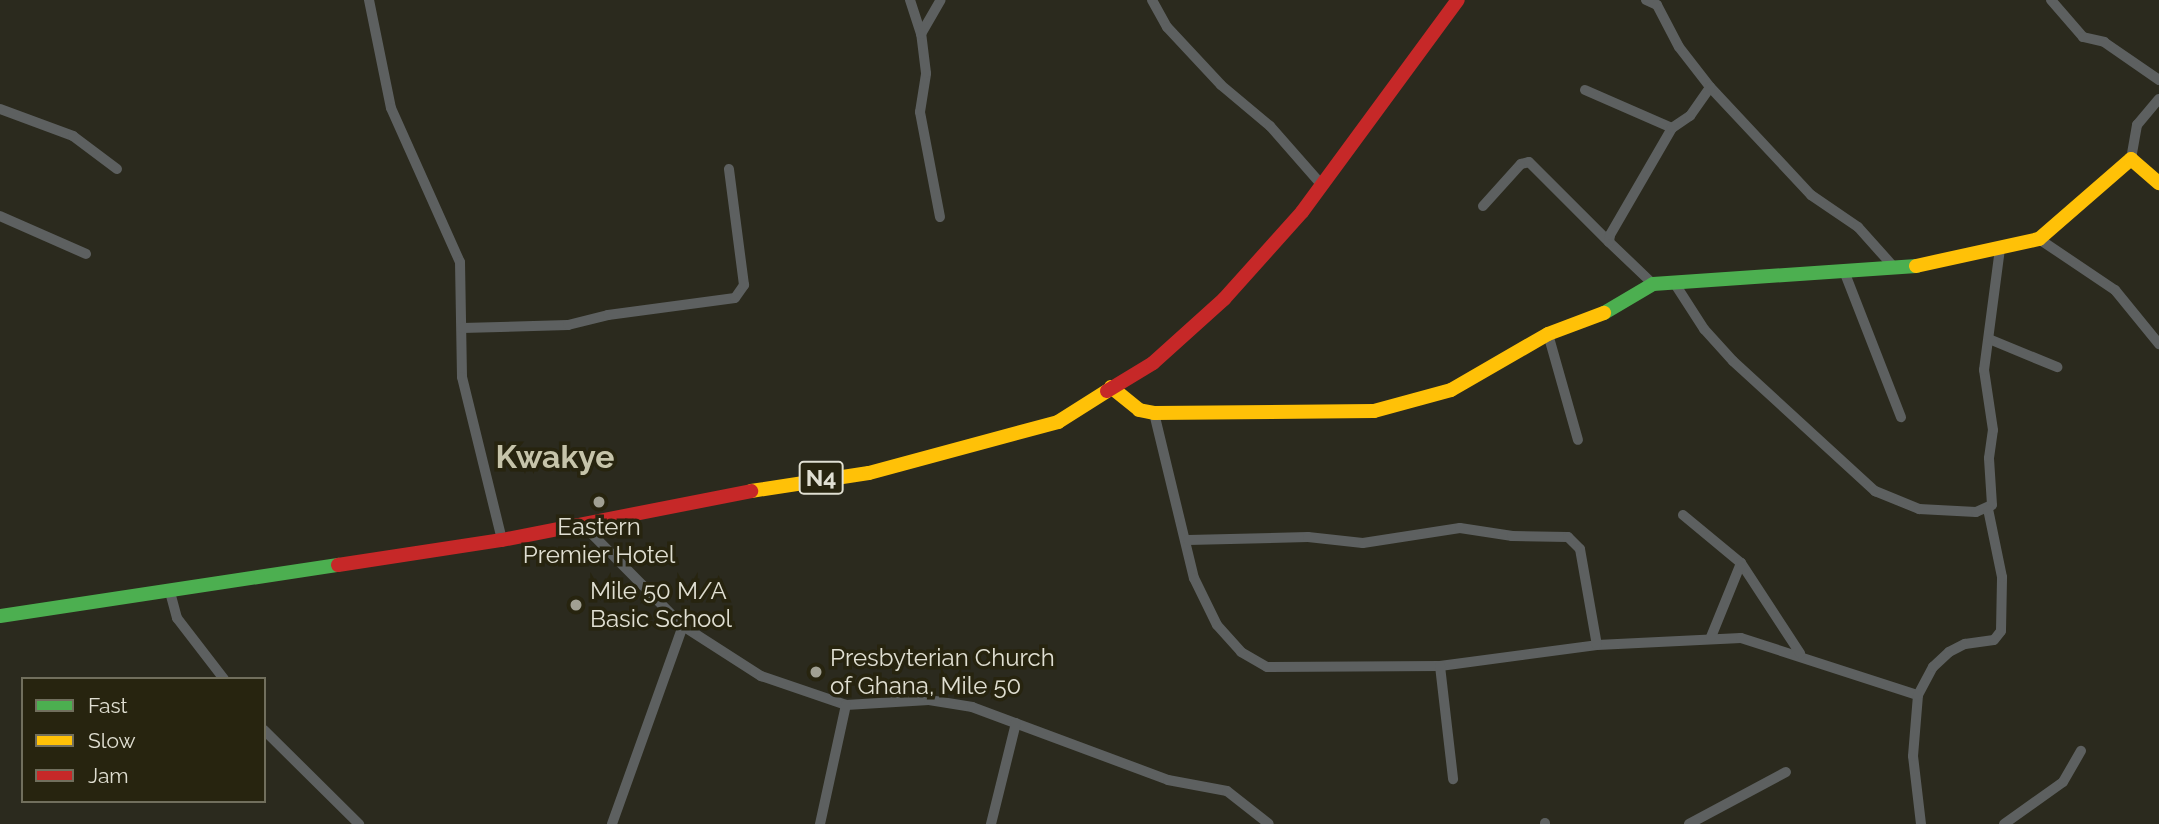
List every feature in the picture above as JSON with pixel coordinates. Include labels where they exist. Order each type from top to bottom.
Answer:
[{"type":"main road","name":"N4","points":[[0,616],[502,540],[814,479],[869,473],[977,447],[1058,422],[1184,339],[1294,221],[1458,0]]},
{"type":"main road","points":[[1111,387],[1139,410],[1154,413],[1374,411],[1451,390],[1548,334],[1601,315],[1653,284],[1933,264],[2039,239],[2131,159],[2159,183]]},
{"type":"street","points":[[369,0],[391,108],[460,262],[461,377],[502,540]]},
{"type":"street","points":[[910,0],[921,34],[926,73],[920,112],[940,217]]},
{"type":"street","points":[[929,0],[941,0]]},
{"type":"street","points":[[921,34],[941,0]]},
{"type":"street","points":[[1152,0],[1167,27],[1221,85],[1279,135],[1321,184]]},
{"type":"street","points":[[1646,0],[1658,2],[1679,47],[1710,87],[1771,147],[1811,195],[1858,227],[1892,265]]},
{"type":"street","points":[[2051,0],[2083,37],[2104,42],[2159,80]]},
{"type":"street","points":[[1609,242],[1672,128],[1690,116],[1710,87]]},
{"type":"street","points":[[1585,90],[1672,128]]},
{"type":"street","points":[[2131,159],[2137,125],[2159,99]]},
{"type":"street","points":[[0,109],[73,136],[117,169]]},
{"type":"street","points":[[1483,206],[1521,164],[1529,162],[1653,284]]},
{"type":"street","points":[[462,328],[568,325],[608,315],[735,298],[744,285],[729,169]]},
{"type":"street","points":[[0,216],[86,254]]},
{"type":"street","points":[[2039,239],[2115,290],[2159,344]]},
{"type":"street","points":[[1921,824],[1913,756],[1918,695],[1933,667],[1950,652],[1965,644],[1994,640],[2001,631],[2002,577],[1988,509],[1993,489],[1989,458],[1993,430],[1984,370],[2000,248]]},
{"type":"street","points":[[1844,271],[1901,417]]},
{"type":"street","points":[[1675,284],[1704,328],[1733,361],[1875,491],[1919,509],[1988,509]]},
{"type":"street","points":[[1548,334],[1578,440]]},
{"type":"street","points":[[1989,339],[2057,367]]},
{"type":"street","points":[[1154,413],[1188,540],[1194,578],[1217,625],[1241,652],[1268,667],[1440,666],[1597,645],[1711,637],[1741,638],[1801,654],[1918,695]]},
{"type":"street","points":[[1682,515],[1741,563],[1801,654]]},
{"type":"street","points":[[583,525],[683,626],[761,676],[846,705],[929,700],[972,707],[1168,780],[1227,791],[1269,824]]},
{"type":"street","points":[[1188,540],[1308,537],[1363,543],[1461,528],[1511,536],[1568,537],[1580,549],[1597,645]]},
{"type":"street","points":[[1711,637],[1741,563]]},
{"type":"street","points":[[170,592],[177,618],[222,677]]},
{"type":"street","points":[[612,824],[683,626]]},
{"type":"street","points":[[1440,666],[1453,779]]},
{"type":"street","points":[[820,824],[846,705]]},
{"type":"street","points":[[990,824],[1016,723]]},
{"type":"street","points":[[266,732],[359,824]]},
{"type":"street","points":[[2004,824],[2063,782],[2075,768],[2081,751]]},
{"type":"street","points":[[1689,824],[1786,772]]},
{"type":"traffic: fast","points":[[1604,313],[1653,284],[1916,266]]},
{"type":"traffic: fast","points":[[0,616],[338,565]]},
{"type":"traffic: slow","points":[[1916,266],[2039,239],[2131,159],[2159,183]]},
{"type":"traffic: slow","points":[[1111,387],[1139,410],[1154,413],[1374,411],[1451,390],[1548,334],[1604,313]]},
{"type":"traffic: slow","points":[[751,491],[869,473],[1058,422],[1107,391]]},
{"type":"traffic: jam","points":[[1107,391],[1153,363],[1224,299],[1302,212],[1458,0]]},
{"type":"traffic: jam","points":[[338,565],[502,540],[751,491]]},
{"type":"place","name":"Eastern Premier Hotel","points":[[599,502]]},
{"type":"place","name":"Mile 50 M/A Basic School","points":[[576,605]]},
{"type":"place","name":"Presbyterian Church of Ghana, Mile 50","points":[[816,672]]},
{"type":"district","name":"Kwakye","points":[[555,457]]}]
